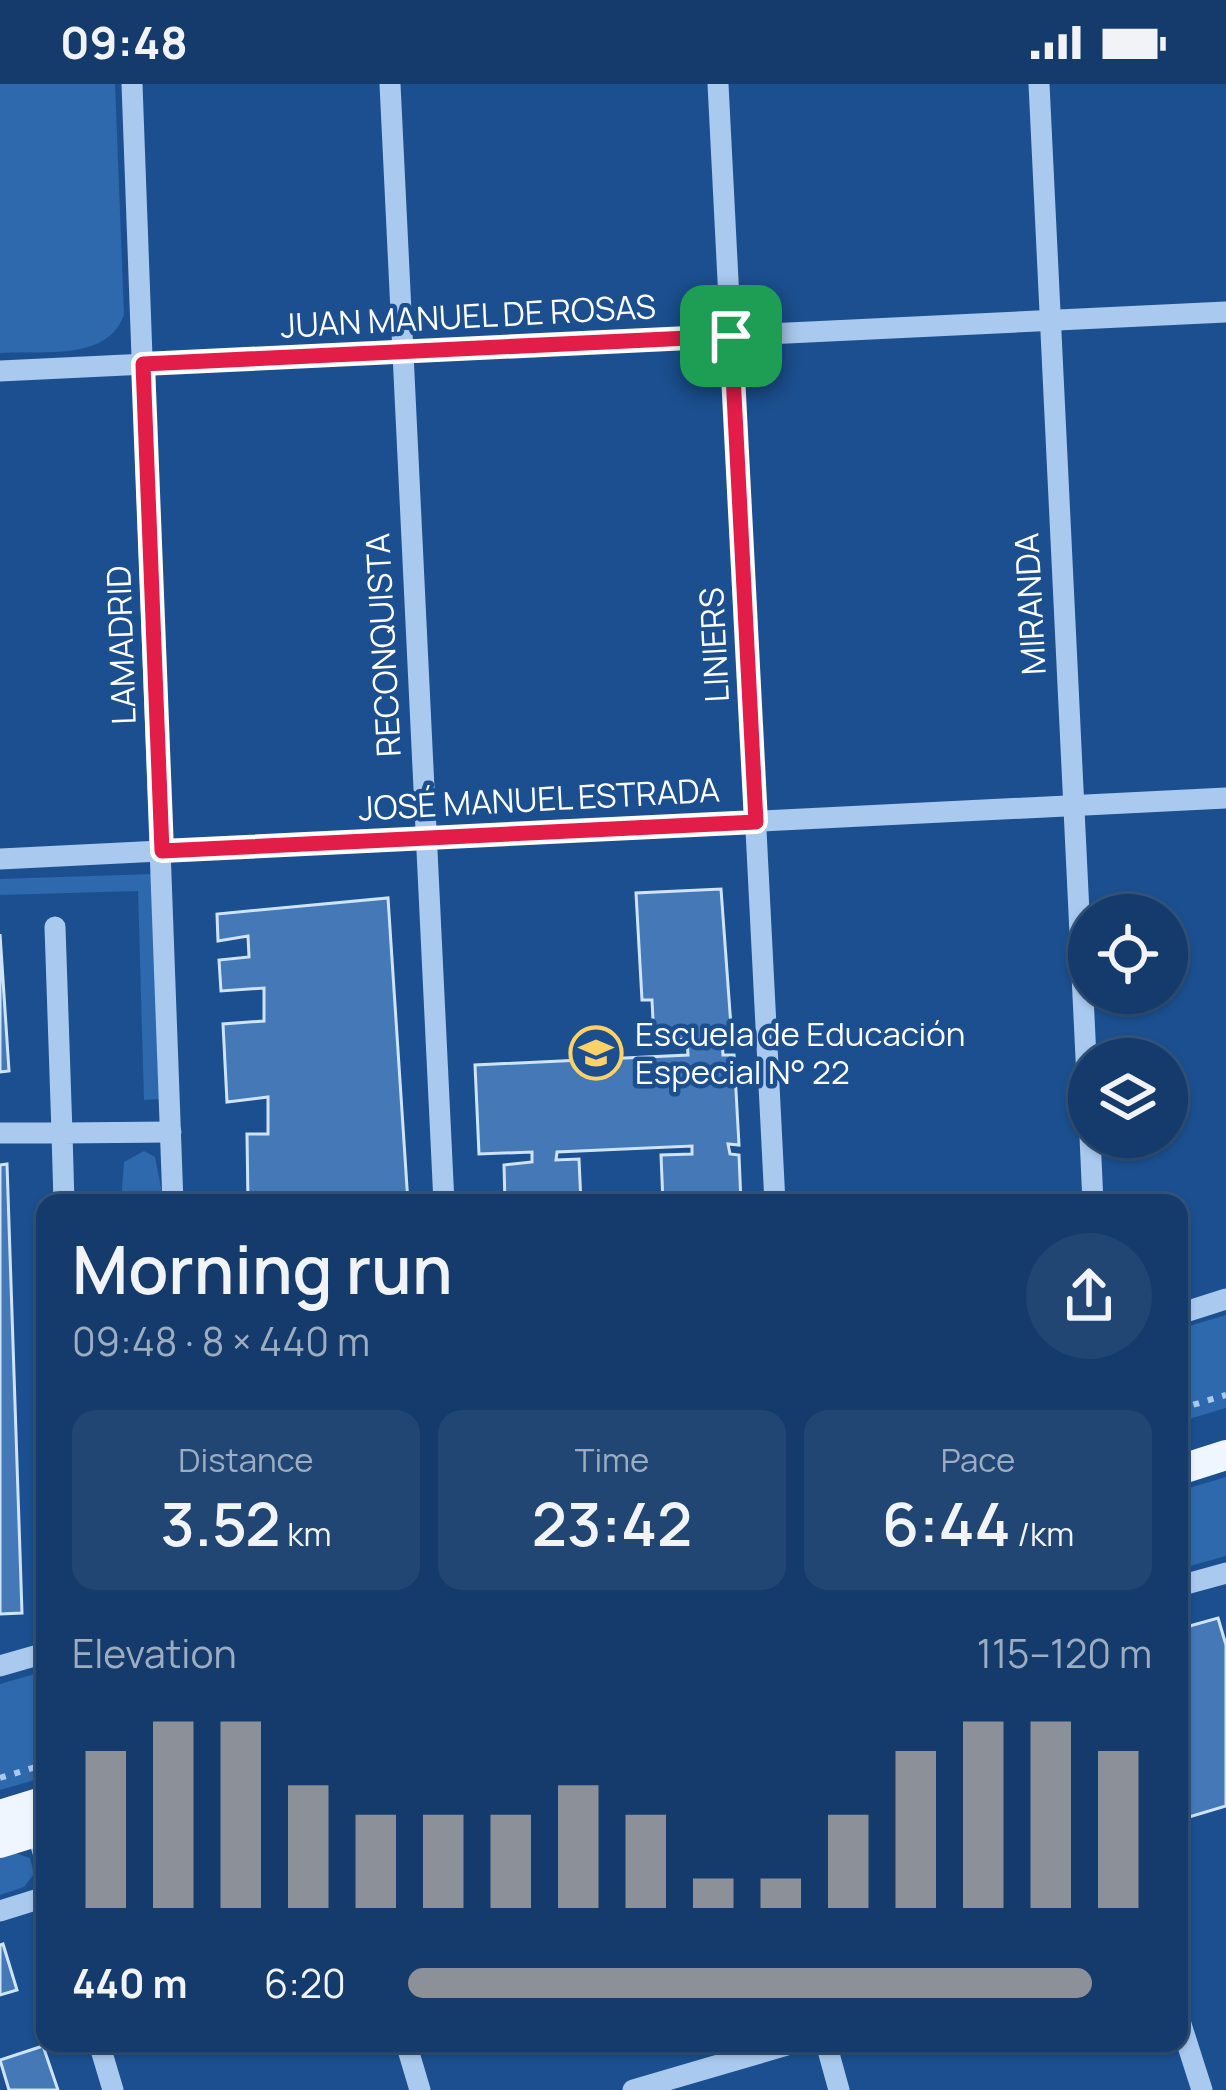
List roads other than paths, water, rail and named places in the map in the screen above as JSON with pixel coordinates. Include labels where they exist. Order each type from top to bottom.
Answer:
[{"type":"main road","points":[[1188,1467],[1226,1455]]},
{"type":"main road","points":[[0,1815],[36,1804]]},
{"type":"main road","points":[[0,1843],[36,1840]]},
{"type":"street","name":"LAMADRID","points":[[132,84],[173,1194]]},
{"type":"street","name":"RECONQUISTA","points":[[390,84],[444,1194]]},
{"type":"street","name":"LINIERS","points":[[718,84],[775,1194]]},
{"type":"street","name":"MIRANDA","points":[[1040,84],[1085,1038]]},
{"type":"street","name":"JUAN MANUEL DE ROSAS","points":[[0,371],[1226,312]]},
{"type":"street","name":"JOSÉ MANUEL ESTRADA","points":[[0,859],[1226,798]]},
{"type":"street","points":[[55,927],[64,1194]]},
{"type":"street","points":[[0,1133],[170,1132]]},
{"type":"street","points":[[1091,1158],[1093,1194]]},
{"type":"street","points":[[1188,1311],[1226,1299]]},
{"type":"street","points":[[1188,1584],[1226,1573]]},
{"type":"street","points":[[0,1666],[36,1655]]},
{"type":"street","points":[[0,1911],[36,1900]]},
{"type":"street","points":[[1188,2046],[1202,2090]]},
{"type":"street","points":[[102,2052],[113,2090]]},
{"type":"street","points":[[409,2052],[420,2090]]},
{"type":"street","points":[[633,2090],[763,2052]]},
{"type":"street","points":[[828,2052],[839,2090]]},
{"type":"place","name":"Escuela de Educación Especial N° 22","points":[[596,1053]]}]
